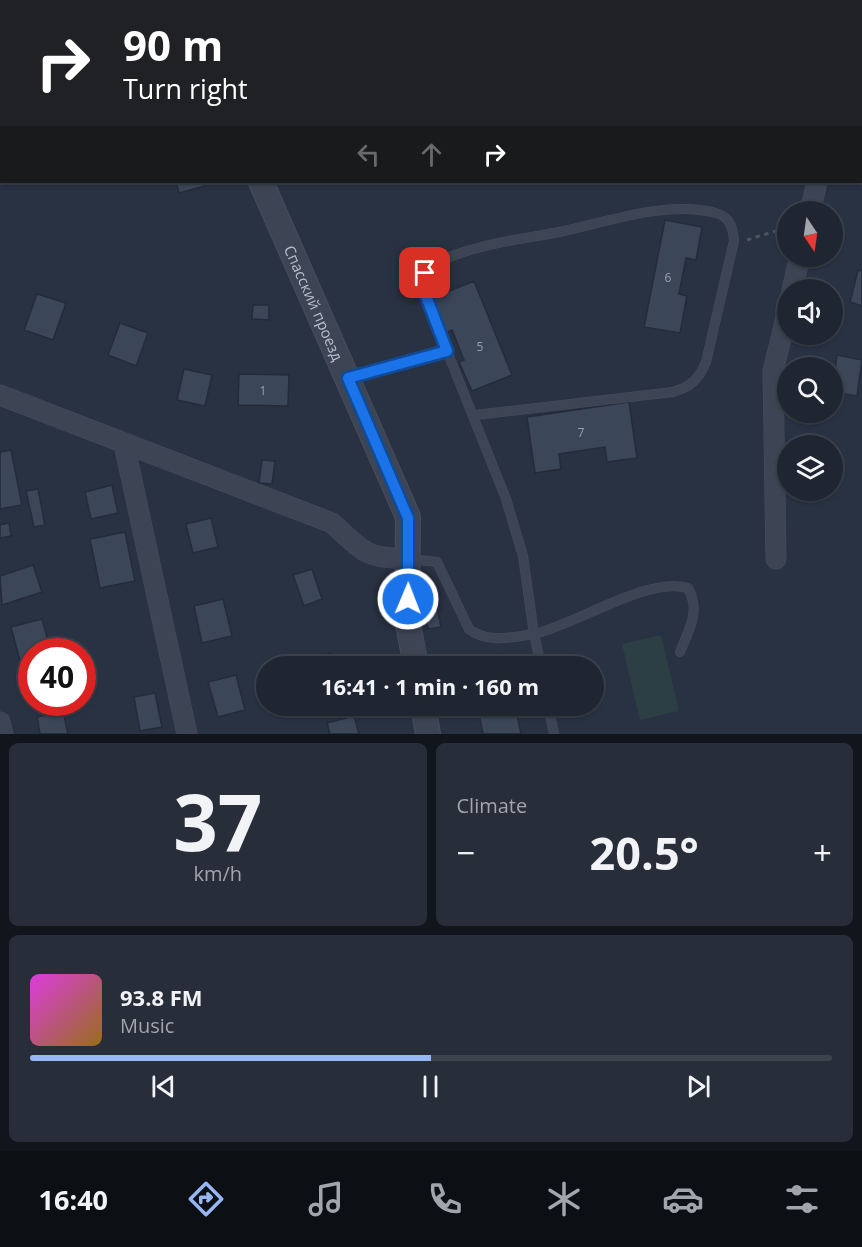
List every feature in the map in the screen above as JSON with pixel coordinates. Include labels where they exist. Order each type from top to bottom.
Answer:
[{"type":"street","name":"Спасский проезд","points":[[261,183],[408,518],[407,619],[414,656]]},
{"type":"street","points":[[813,201],[817,183]]},
{"type":"street","points":[[776,559],[773,371],[779,345]]},
{"type":"street","points":[[0,395],[332,523],[368,555],[382,560],[409,558]]},
{"type":"street","points":[[124,444],[187,734]]},
{"type":"street","points":[[425,716],[428,734]]},
{"type":"street","points":[[0,722],[3,734]]},
{"type":"lane","points":[[475,415],[673,393],[687,388],[698,380],[706,362],[731,252],[733,229],[728,219],[718,213],[690,210],[657,211],[480,247],[450,256],[425,273],[426,296],[475,415],[524,556],[539,656]]},
{"type":"lane","points":[[348,378],[447,351]]},
{"type":"lane","points":[[409,558],[437,562],[470,629],[476,634],[495,638],[550,631],[608,603],[675,584],[688,588],[695,601],[694,615],[680,652]]},
{"type":"lane","points":[[550,716],[554,734]]},
{"type":"path","points":[[731,252],[744,241],[777,230]]},
{"type":"green space","points":[[661,635],[679,711],[640,720],[622,644]]},
{"type":"building","points":[[176,183],[204,183],[205,186],[179,193]]},
{"type":"building","points":[[665,220],[702,227],[696,260],[686,258],[679,294],[687,296],[680,333],[644,327]]},
{"type":"building","points":[[858,270],[862,271],[862,306],[850,302]]},
{"type":"building","points":[[474,281],[512,375],[472,391],[459,362],[464,360],[452,330],[446,333],[432,298]]},
{"type":"building","points":[[37,294],[66,303],[53,340],[24,330]]},
{"type":"building","points":[[253,305],[269,305],[269,320],[252,319]]},
{"type":"building","points":[[120,323],[148,333],[136,366],[108,355]]},
{"type":"building","points":[[837,355],[862,360],[857,396],[843,394],[843,357],[837,357]]},
{"type":"building","points":[[184,369],[212,375],[205,406],[177,400]]},
{"type":"building","points":[[239,374],[289,375],[288,406],[238,405]]},
{"type":"building","points":[[629,402],[637,458],[607,462],[605,447],[559,454],[561,469],[535,473],[527,417]]},
{"type":"building","points":[[11,450],[22,505],[0,509],[0,452]]},
{"type":"building","points":[[262,460],[275,461],[272,484],[259,483]]},
{"type":"building","points":[[112,485],[118,513],[91,519],[85,492]]},
{"type":"building","points":[[38,489],[45,525],[34,527],[26,491]]},
{"type":"building","points":[[211,518],[218,547],[193,553],[186,524]]},
{"type":"building","points":[[9,523],[11,536],[0,538],[0,525]]},
{"type":"building","points":[[125,532],[135,581],[100,588],[90,539]]},
{"type":"building","points":[[33,565],[42,592],[2,605],[0,576]]},
{"type":"building","points":[[312,569],[322,599],[304,606],[293,575]]},
{"type":"building","points":[[223,599],[232,636],[202,643],[194,606]]},
{"type":"building","points":[[437,607],[441,627],[428,629],[424,610]]},
{"type":"building","points":[[42,619],[47,638],[18,638],[18,653],[11,627]]},
{"type":"building","points":[[236,675],[245,710],[218,717],[208,682]]},
{"type":"building","points":[[155,693],[162,727],[140,731],[134,697]]},
{"type":"building","points":[[64,716],[68,734],[40,734],[37,717]]},
{"type":"building","points":[[354,716],[359,734],[330,734],[327,723]]},
{"type":"building","points":[[479,716],[517,716],[521,734],[483,734]]},
{"type":"route","points":[[408,599],[408,518],[348,378],[447,351],[426,296],[425,273]]}]
